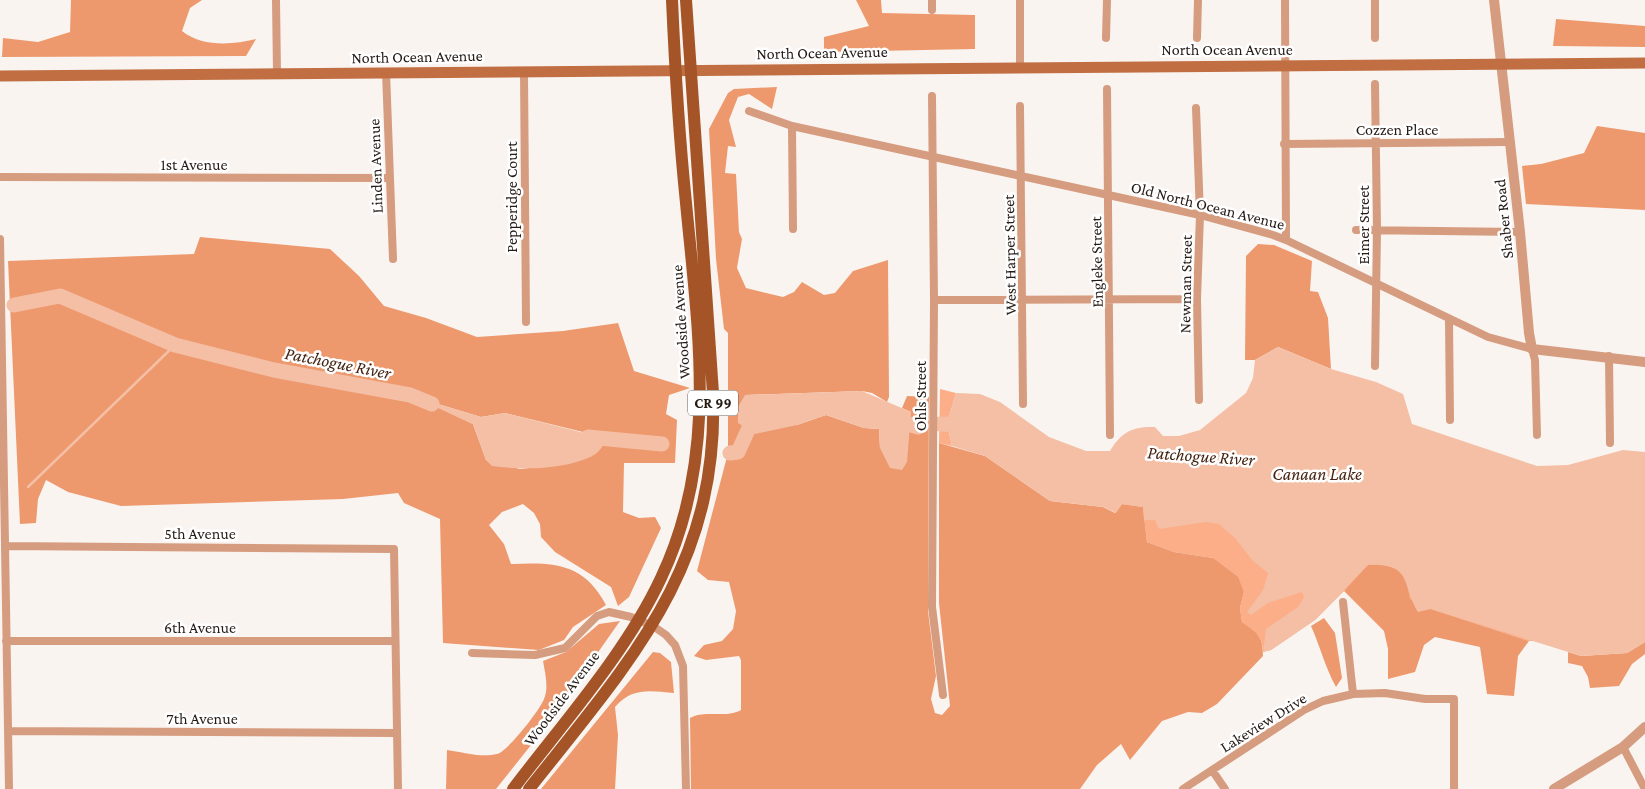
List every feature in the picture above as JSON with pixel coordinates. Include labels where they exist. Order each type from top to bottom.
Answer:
[{"type":"main road","name":"CR 99","points":[[672,0],[676,69]]},
{"type":"main road","name":"CR 99","points":[[686,0],[692,69]]},
{"type":"main road","name":"North Ocean Avenue","points":[[0,76],[1020,66],[1645,63]]},
{"type":"main road","name":"Woodside Avenue","points":[[529,789],[612,684],[646,623],[678,535],[693,477],[700,427],[700,353],[676,69]]},
{"type":"main road","name":"Woodside Avenue","points":[[513,789],[646,623],[676,582],[692,540],[707,482],[712,439],[712,378],[692,69]]},
{"type":"street","points":[[276,0],[277,74]]},
{"type":"street","points":[[932,0],[932,10]]},
{"type":"street","points":[[1020,0],[1020,66]]},
{"type":"street","points":[[1106,0],[1106,38]]},
{"type":"street","points":[[1198,0],[1198,38]]},
{"type":"street","points":[[1285,0],[1284,144],[1288,202],[1286,240]]},
{"type":"street","points":[[1375,0],[1375,38]]},
{"type":"street","name":"Shaber Road","points":[[1494,0],[1520,232],[1529,332],[1535,360],[1537,435]]},
{"type":"street","name":"Pepperidge Court","points":[[524,71],[526,322]]},
{"type":"street","name":"Linden Avenue","points":[[386,72],[392,259]]},
{"type":"street","name":"Eimer Street","points":[[1375,84],[1377,230],[1375,366]]},
{"type":"street","name":"Engleke Street","points":[[1107,89],[1110,435]]},
{"type":"street","name":"Ohls Street","points":[[932,96],[934,300],[932,607],[944,696]]},
{"type":"street","name":"West Harper Street","points":[[1020,106],[1023,404]]},
{"type":"street","name":"Newman Street","points":[[1196,108],[1200,215],[1197,299],[1199,400]]},
{"type":"street","name":"Old North Ocean Avenue","points":[[749,111],[792,126],[933,155],[1200,215],[1286,240],[1488,336],[1532,349],[1609,356],[1645,362]]},
{"type":"street","points":[[792,126],[793,229]]},
{"type":"street","name":"Cozzen Place","points":[[1284,144],[1510,142]]},
{"type":"street","name":"1st Avenue","points":[[0,177],[389,178]]},
{"type":"street","points":[[1356,230],[1520,232]]},
{"type":"street","points":[[0,239],[2,455],[9,789]]},
{"type":"street","points":[[934,300],[1197,299]]},
{"type":"street","points":[[1449,319],[1450,420]]},
{"type":"street","points":[[1609,356],[1610,443]]},
{"type":"street","name":"5th Avenue","points":[[5,546],[394,548],[395,641]]},
{"type":"street","points":[[1343,602],[1353,694]]},
{"type":"street","points":[[472,653],[535,655],[565,648],[591,621],[602,614],[614,612],[646,623],[666,635],[675,645],[684,666],[686,789]]},
{"type":"street","name":"6th Avenue","points":[[6,641],[395,641]]},
{"type":"street","points":[[395,641],[398,789]]},
{"type":"street","name":"Lakeview Drive","points":[[1183,789],[1304,710],[1323,701],[1353,694],[1385,693],[1425,700],[1454,699],[1454,789]]},
{"type":"street","points":[[1554,789],[1623,747],[1645,727]]},
{"type":"street","name":"7th Avenue","points":[[8,731],[396,733]]},
{"type":"street","points":[[1623,747],[1645,789]]},
{"type":"street","points":[[1212,770],[1225,789]]},
{"type":"shaded area","points":[[71,0],[202,0],[190,8],[182,31],[199,40],[217,43],[237,43],[256,39],[246,56],[2,57],[3,38],[38,42],[70,32]]},
{"type":"shaded area","points":[[856,0],[881,0],[882,13],[975,15],[975,49],[824,52],[824,37],[869,26]]},
{"type":"shaded area","points":[[1556,19],[1645,26],[1645,47],[1553,46]]},
{"type":"shaded area","points":[[777,87],[772,109],[749,94],[738,97],[729,120],[736,147],[728,146],[725,173],[736,174],[739,232],[742,239],[737,268],[746,288],[783,297],[794,292],[802,282],[824,295],[835,293],[853,271],[888,260],[889,397],[887,402],[872,393],[862,391],[745,395],[797,425],[826,415],[864,428],[879,429],[880,448],[911,412],[902,408],[907,396],[929,397],[928,611],[936,676],[931,699],[935,713],[942,715],[950,706],[939,603],[939,443],[985,456],[1050,501],[1103,507],[1115,513],[1122,504],[1143,507],[1147,542],[1174,552],[1213,558],[1238,577],[1244,592],[1240,608],[1242,622],[1261,639],[1263,656],[1217,704],[1202,713],[1188,712],[1162,721],[1130,760],[1121,744],[1097,765],[1080,789],[691,789],[690,718],[702,714],[728,714],[741,710],[741,660],[739,656],[706,660],[694,656],[704,645],[722,641],[733,629],[736,611],[729,582],[708,580],[697,571],[728,453],[728,333],[724,329],[716,259],[709,129],[728,93],[734,89]]},
{"type":"shaded area","points":[[1597,126],[1645,133],[1645,210],[1526,204],[1522,166],[1541,164],[1584,153]]},
{"type":"shaded area","points":[[200,237],[330,249],[359,276],[384,306],[426,318],[477,337],[563,331],[618,323],[634,371],[690,388],[669,395],[666,414],[677,420],[675,463],[624,463],[623,512],[639,518],[655,517],[661,528],[629,597],[618,606],[611,587],[555,552],[541,537],[540,524],[534,513],[523,504],[502,512],[489,525],[504,544],[511,564],[554,565],[578,573],[597,591],[606,605],[573,627],[564,640],[539,650],[443,643],[440,519],[404,503],[398,493],[343,499],[121,506],[68,492],[46,480],[38,499],[36,523],[20,524],[8,261],[194,254]],"holes":[[[418,398],[481,417],[505,413],[583,432],[592,456],[560,465],[520,469],[486,460],[473,424]]]},
{"type":"shaded area","points":[[1258,244],[1274,245],[1312,261],[1310,291],[1318,292],[1328,318],[1331,369],[1278,347],[1255,360],[1245,360],[1246,256]]},
{"type":"shaded area","points":[[940,389],[956,393],[947,424],[952,446],[939,443]]},
{"type":"shaded area","points":[[1155,497],[1645,642],[1529,641],[1431,609],[1357,578],[1315,620],[1271,650],[1263,652],[1260,638],[1242,622],[1240,608],[1244,592],[1213,558],[1174,552],[1147,542],[1143,507],[1122,504]]},
{"type":"shaded area","points":[[1368,565],[1386,566],[1398,571],[1406,581],[1410,599],[1431,609],[1529,641],[1518,656],[1514,696],[1487,694],[1480,647],[1435,637],[1424,645],[1415,672],[1388,679],[1388,649],[1384,631],[1344,591]]},
{"type":"shaded area","points":[[1324,618],[1335,633],[1342,678],[1336,687],[1311,626]]},
{"type":"shaded area","points":[[620,621],[547,725],[496,789],[446,789],[447,750],[485,755],[502,752],[523,730],[544,699],[546,675],[543,661],[566,652],[599,624]]},
{"type":"shaded area","points":[[1645,642],[1645,654],[1632,664],[1619,686],[1590,688],[1588,677],[1582,666],[1568,663],[1568,652],[1581,656],[1627,653]]},
{"type":"shaded area","points":[[653,652],[660,653],[671,662],[674,693],[649,691],[635,693],[628,696],[615,707],[618,735],[615,789],[541,789]]},
{"type":"water","name":"Canaan Lake","points":[[1278,347],[1331,369],[1376,382],[1403,394],[1412,424],[1537,466],[1568,465],[1623,450],[1645,452],[1645,642],[1627,653],[1581,656],[1431,609],[1418,612],[1404,577],[1399,572],[1382,565],[1368,565],[1315,620],[1271,650],[1263,652],[1266,629],[1298,607],[1304,597],[1302,592],[1268,603],[1251,615],[1247,612],[1263,590],[1268,573],[1253,561],[1235,538],[1219,524],[1206,522],[1159,529],[1155,520],[1144,520],[1143,507],[1122,504],[1116,513],[1103,507],[1050,501],[985,456],[952,446],[947,424],[956,393],[980,394],[1000,402],[1049,437],[1086,451],[1110,451],[1123,435],[1134,429],[1155,427],[1163,436],[1179,436],[1200,430],[1246,393],[1253,378],[1255,360]]},
{"type":"water","points":[[862,391],[911,412],[907,462],[902,470],[890,468],[880,448],[879,429],[864,428],[826,415],[797,425],[755,434],[738,423],[738,407],[745,395]]},
{"type":"water","points":[[414,397],[481,417],[505,413],[608,439],[594,455],[569,464],[543,468],[492,466],[486,460],[473,424]]},
{"type":"waterway","name":"Patchogue River","points":[[14,305],[60,296],[175,345],[274,370],[410,395],[432,404]]},
{"type":"waterway","points":[[28,487],[175,345]]},
{"type":"waterway","name":"Patchogue River","points":[[730,453],[738,452],[753,419],[762,418]]},
{"type":"waterway","name":"Patchogue River","points":[[892,419],[918,427]]},
{"type":"waterway","name":"Patchogue River","points":[[940,424],[966,425]]},
{"type":"waterway","name":"Patchogue River","points":[[588,437],[662,444]]}]
